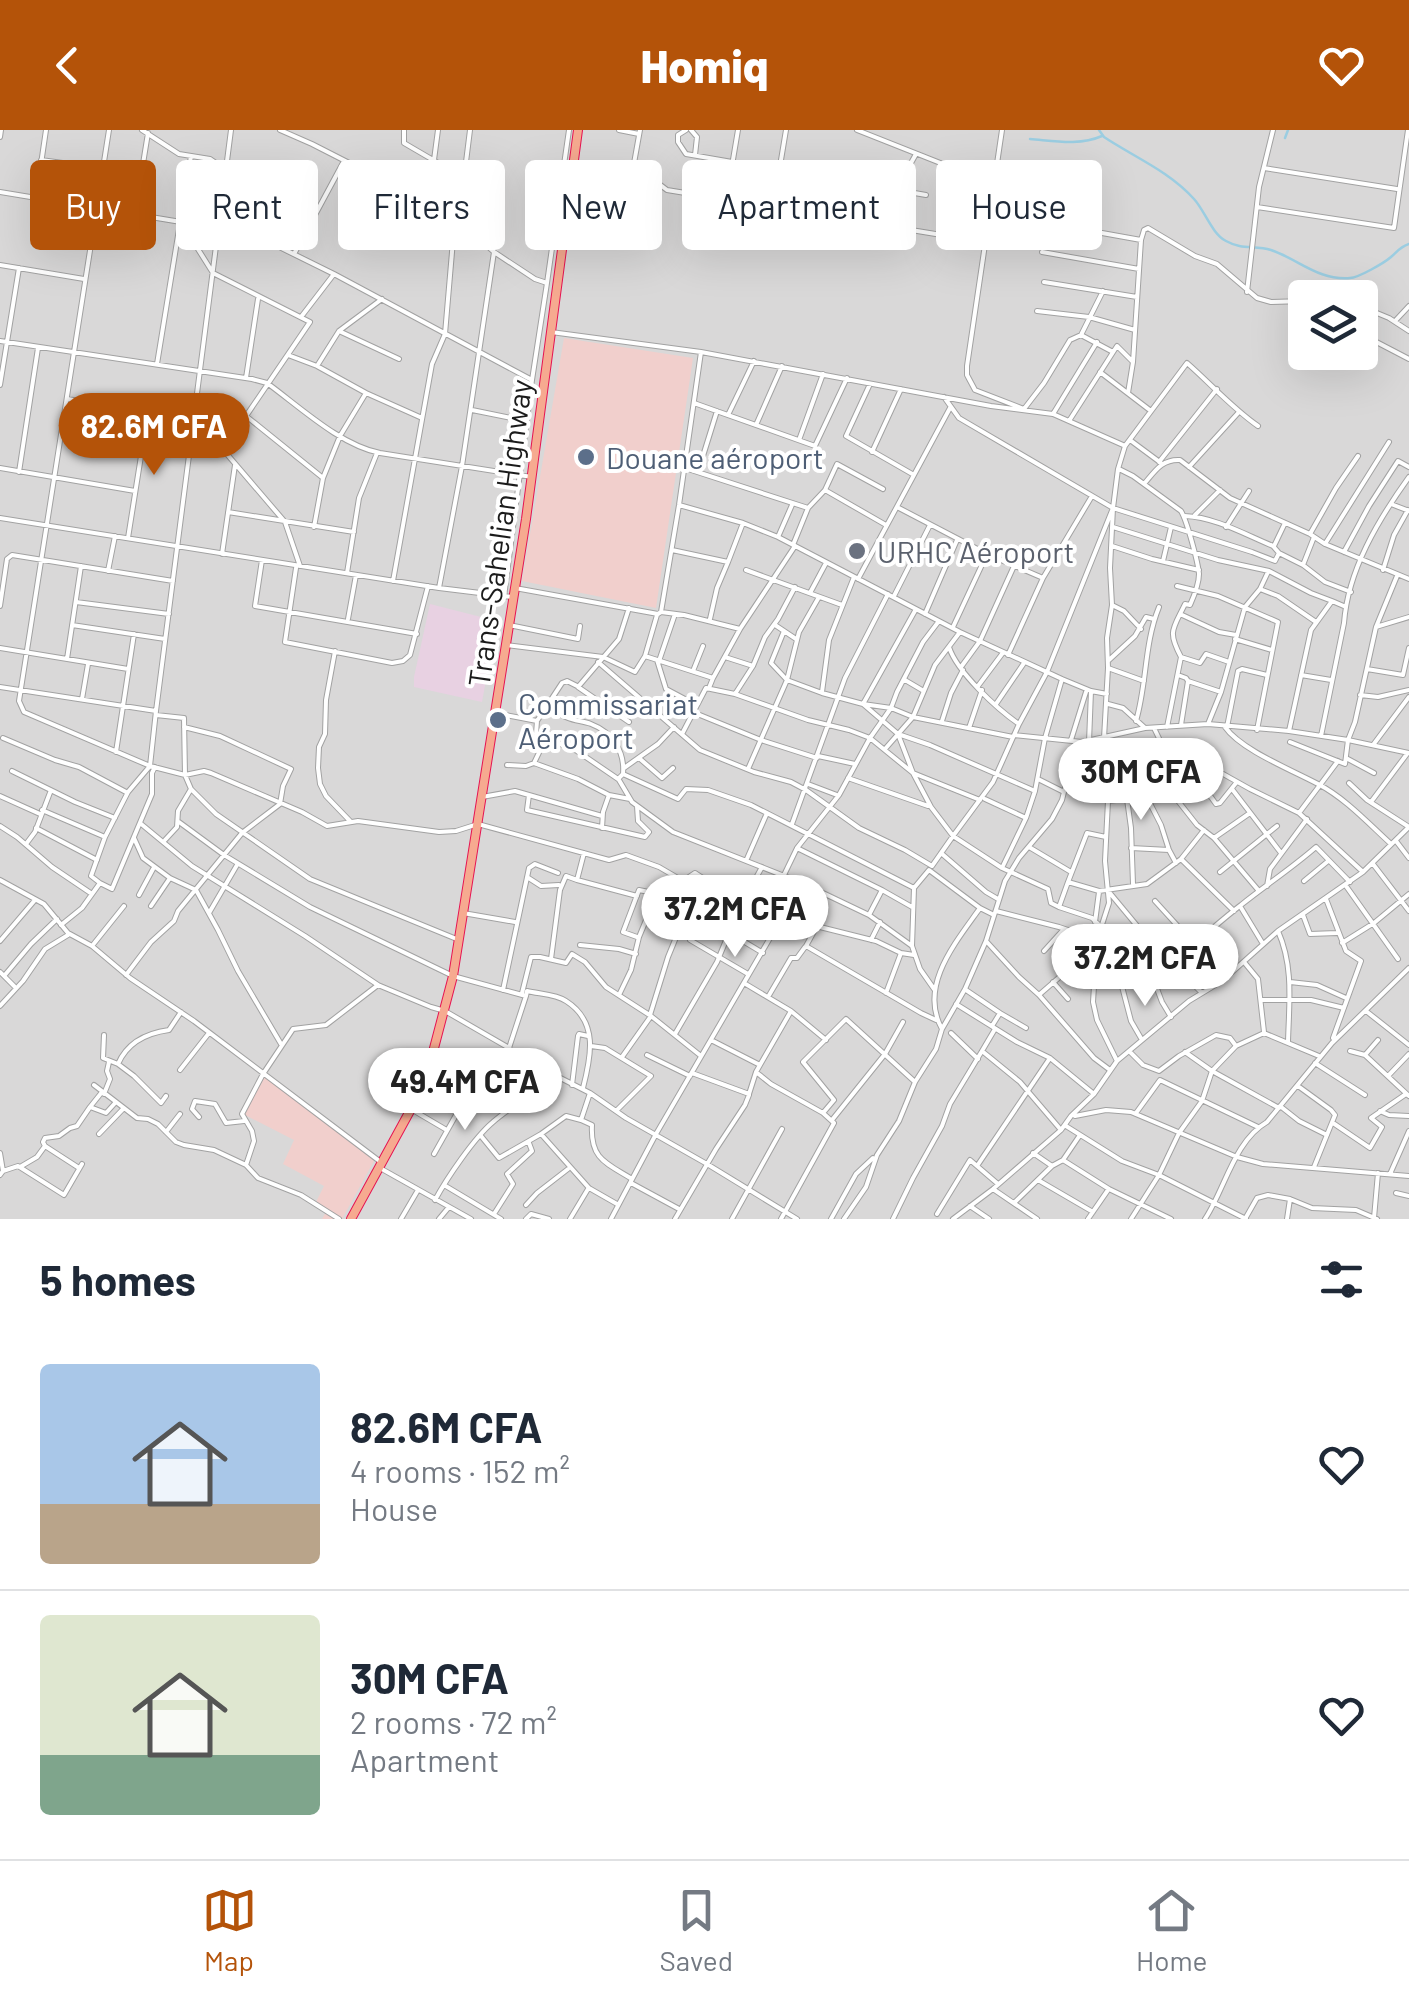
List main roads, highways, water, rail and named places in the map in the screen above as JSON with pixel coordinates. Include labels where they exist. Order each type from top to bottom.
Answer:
[{"type":"highway","name":"Trans-Sahelian Highway","points":[[353,1216],[410,1108],[433,1052],[453,976],[532,477],[578,130]]},
{"type":"waterway","points":[[1099,130],[1184,189],[1221,238],[1232,244],[1271,250],[1318,273],[1339,278],[1365,273],[1409,244]]},
{"type":"waterway","points":[[1285,138],[1288,130]]},
{"type":"waterway","points":[[1030,139],[1076,142],[1102,136]]},
{"type":"place","name":"Douane aéroport","points":[[586,457]]},
{"type":"place","name":"URHC Aéroport","points":[[857,551]]},
{"type":"place","name":"Commissariat Aéroport","points":[[498,720]]}]
